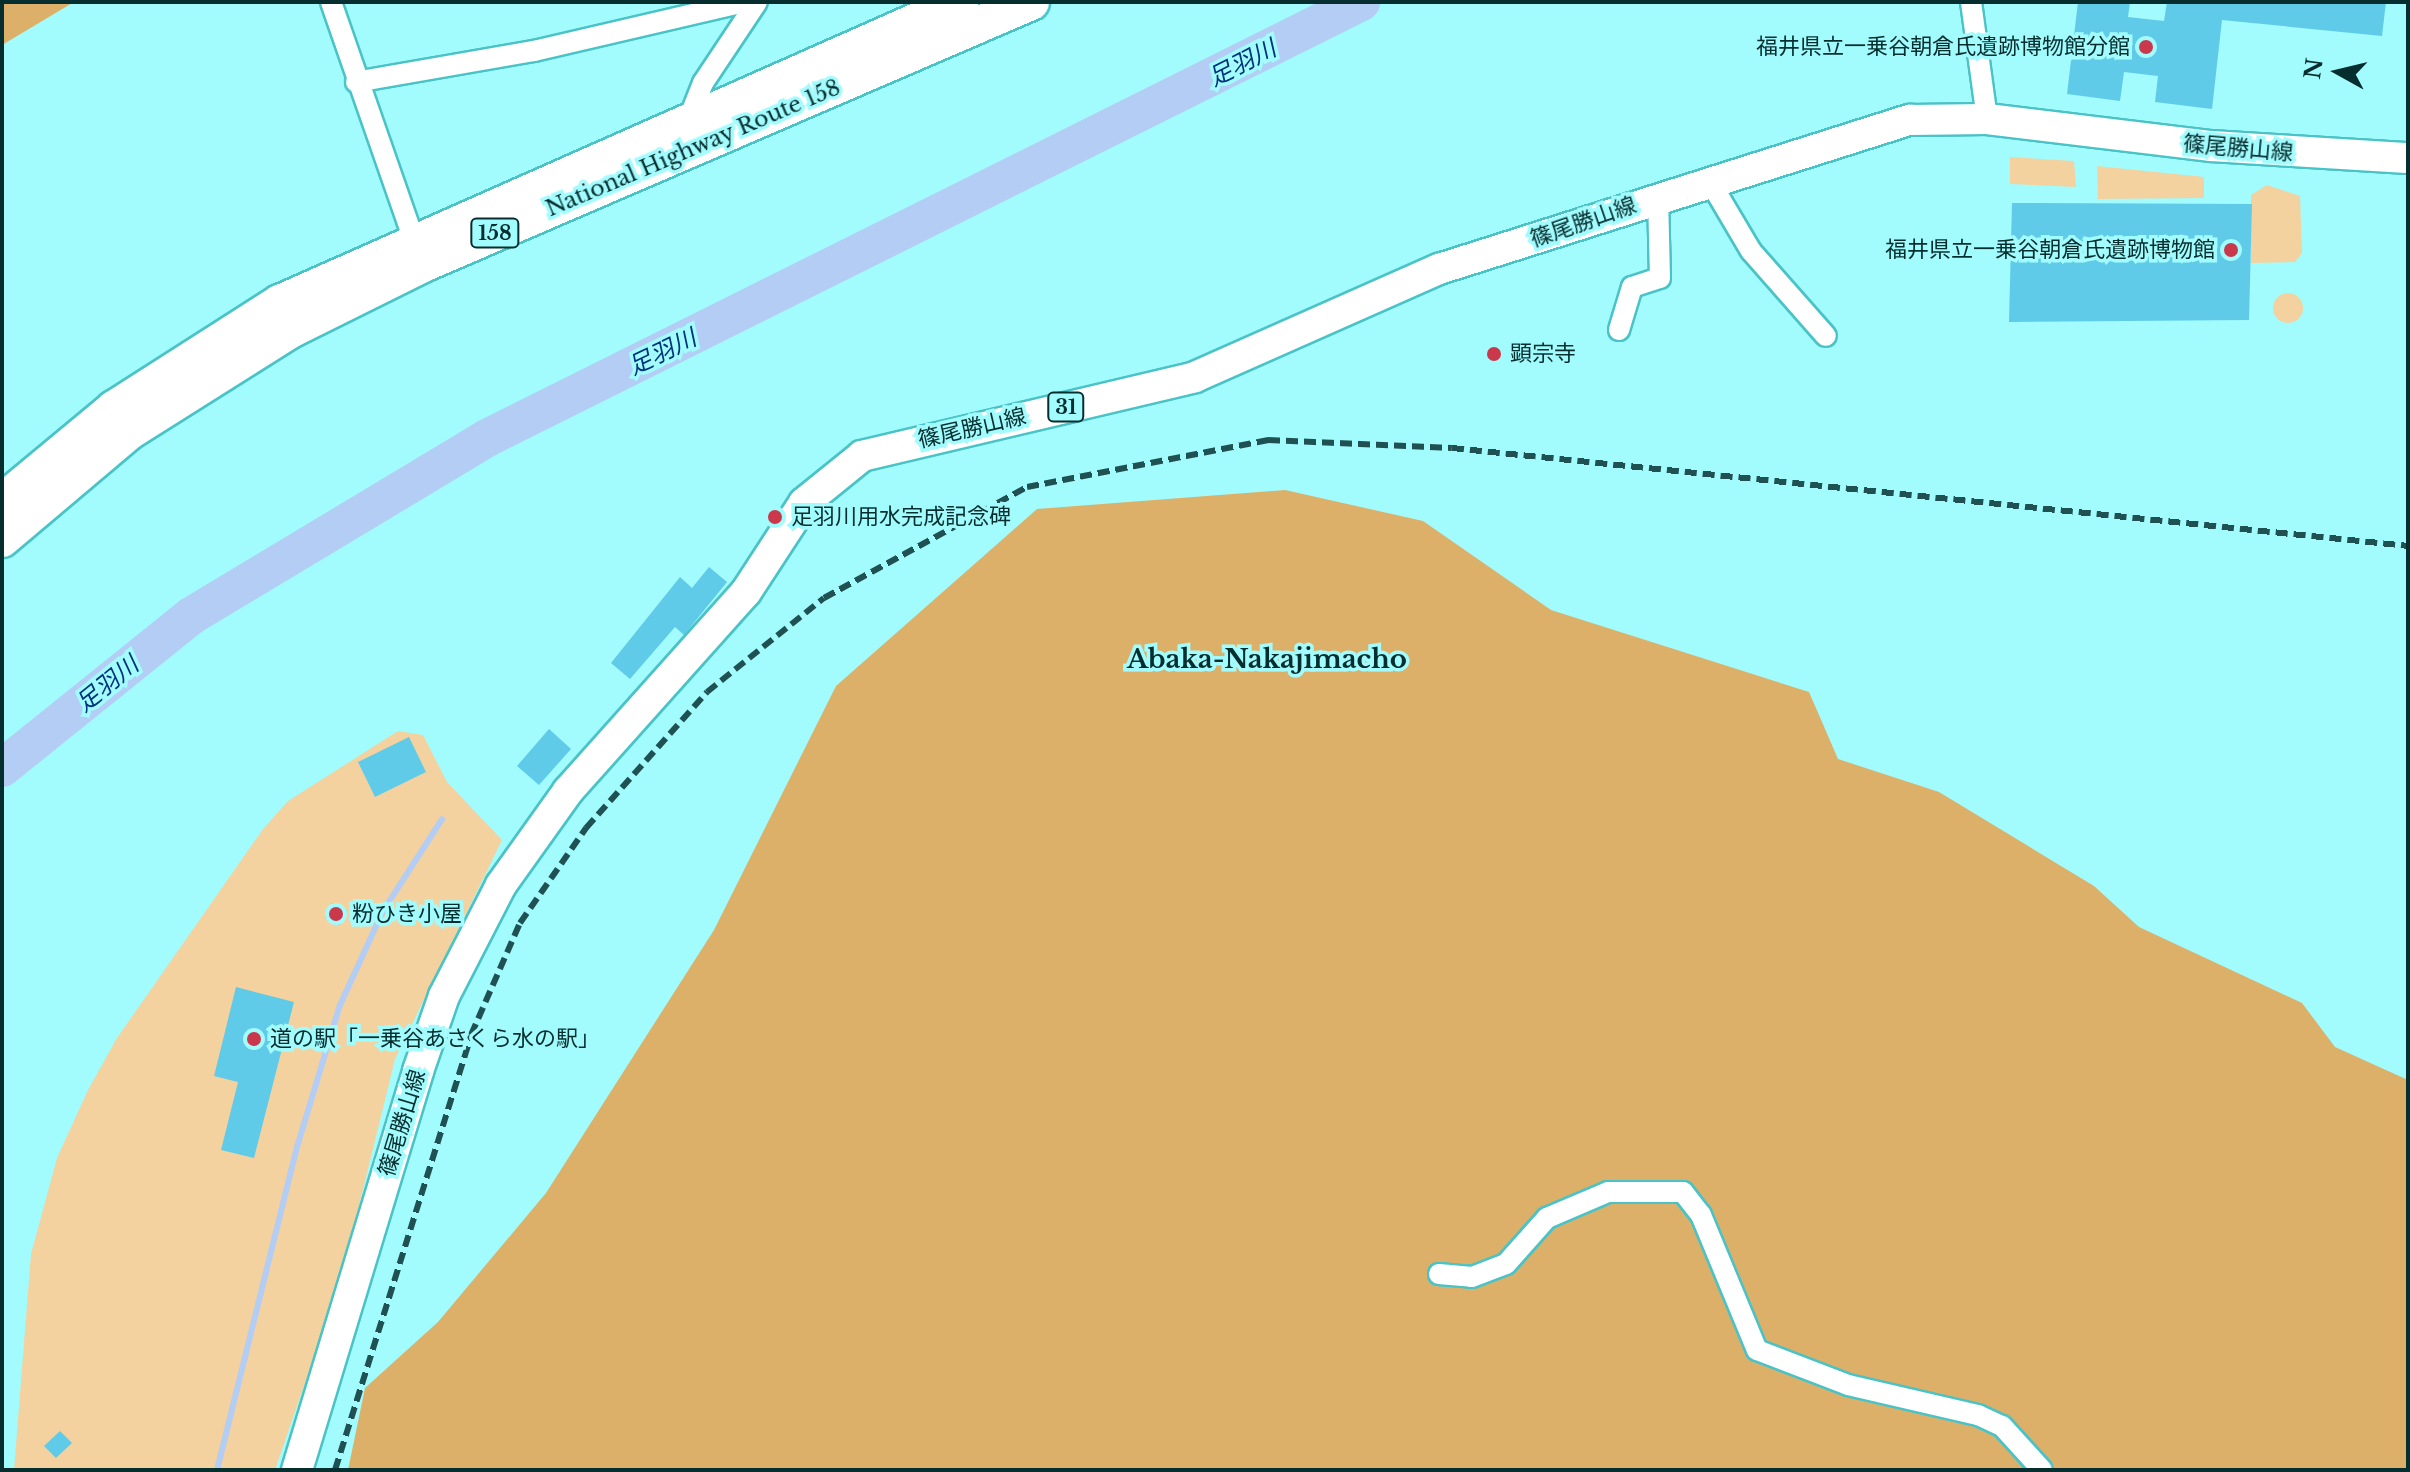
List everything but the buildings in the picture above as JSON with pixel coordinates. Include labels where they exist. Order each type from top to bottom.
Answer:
[{"type":"highway","name":"National Highway Route 158","points":[[2,502],[190,357],[688,121],[960,2]]},
{"type":"highway","name":"National Highway Route 158","points":[[2,539],[94,459],[202,382],[418,251],[1031,2]]},
{"type":"main road","name":"篠尾勝山線","points":[[297,1470],[418,1071],[472,938],[560,801],[746,592],[804,503],[862,456],[1195,377],[1407,280],[1658,196],[1897,123],[1987,119],[2211,146],[2408,158]]},
{"type":"street","points":[[331,2],[356,82],[418,251]]},
{"type":"street","points":[[356,82],[534,51],[744,2]]},
{"type":"street","points":[[688,121],[703,83],[757,2]]},
{"type":"street","points":[[1971,2],[1987,119]]},
{"type":"street","points":[[1709,180],[1751,251],[1826,336]]},
{"type":"street","points":[[1619,330],[1632,287],[1660,278],[1658,196]]},
{"type":"street","points":[[1439,1274],[1472,1277],[1506,1264],[1547,1218],[1608,1192],[1683,1192],[1701,1215],[1757,1350],[1848,1385],[1978,1415],[2002,1426],[2042,1470]]},
{"type":"shaded area","points":[[2,2],[74,2],[2,45]]},
{"type":"shaded area","points":[[2010,157],[2074,161],[2076,187],[2010,184]]},
{"type":"shaded area","points":[[2097,166],[2204,177],[2204,198],[2098,199]]},
{"type":"shaded area","points":[[2267,185],[2300,196],[2302,253],[2295,262],[2251,263],[2251,195]]},
{"type":"shaded area","points":[[2288,293],[2299,297],[2303,308],[2299,319],[2288,323],[2277,319],[2273,308],[2277,297]]},
{"type":"shaded area","points":[[1285,490],[1423,521],[1551,610],[1809,692],[1838,759],[1939,792],[2094,886],[2139,927],[2302,1003],[2335,1047],[2408,1080],[2408,1470],[348,1470],[365,1388],[438,1322],[546,1193],[714,930],[836,686],[1037,509]]},
{"type":"shaded area","points":[[398,731],[423,735],[447,782],[502,840],[395,1059],[342,1275],[275,1470],[14,1470],[31,1254],[57,1158],[88,1090],[117,1038],[263,829],[288,801]]},
{"type":"waterway","name":"足羽川","points":[[2,768],[191,616],[487,438],[1361,2]]},
{"type":"waterway","points":[[217,1470],[297,1147],[340,1005],[383,911],[442,819]]},
{"type":"railway","points":[[335,1470],[471,1035],[520,923],[586,828],[707,692],[824,598],[1027,487],[1268,440],[1452,448],[2408,546]]},
{"type":"place","name":"福井県立一乗谷朝倉氏遺跡博物館分館","points":[[2146,47]]},
{"type":"place","name":"福井県立一乗谷朝倉氏遺跡博物館","points":[[2231,250]]},
{"type":"place","name":"顕宗寺","points":[[1494,354]]},
{"type":"place","name":"足羽川用水完成記念碑","points":[[775,517]]},
{"type":"place","name":"粉ひき小屋","points":[[336,914]]},
{"type":"place","name":"道の駅「一乗谷あさくら水の駅」","points":[[254,1039]]},
{"type":"district","name":"Abaka-Nakajimacho","points":[[1267,660]]}]
